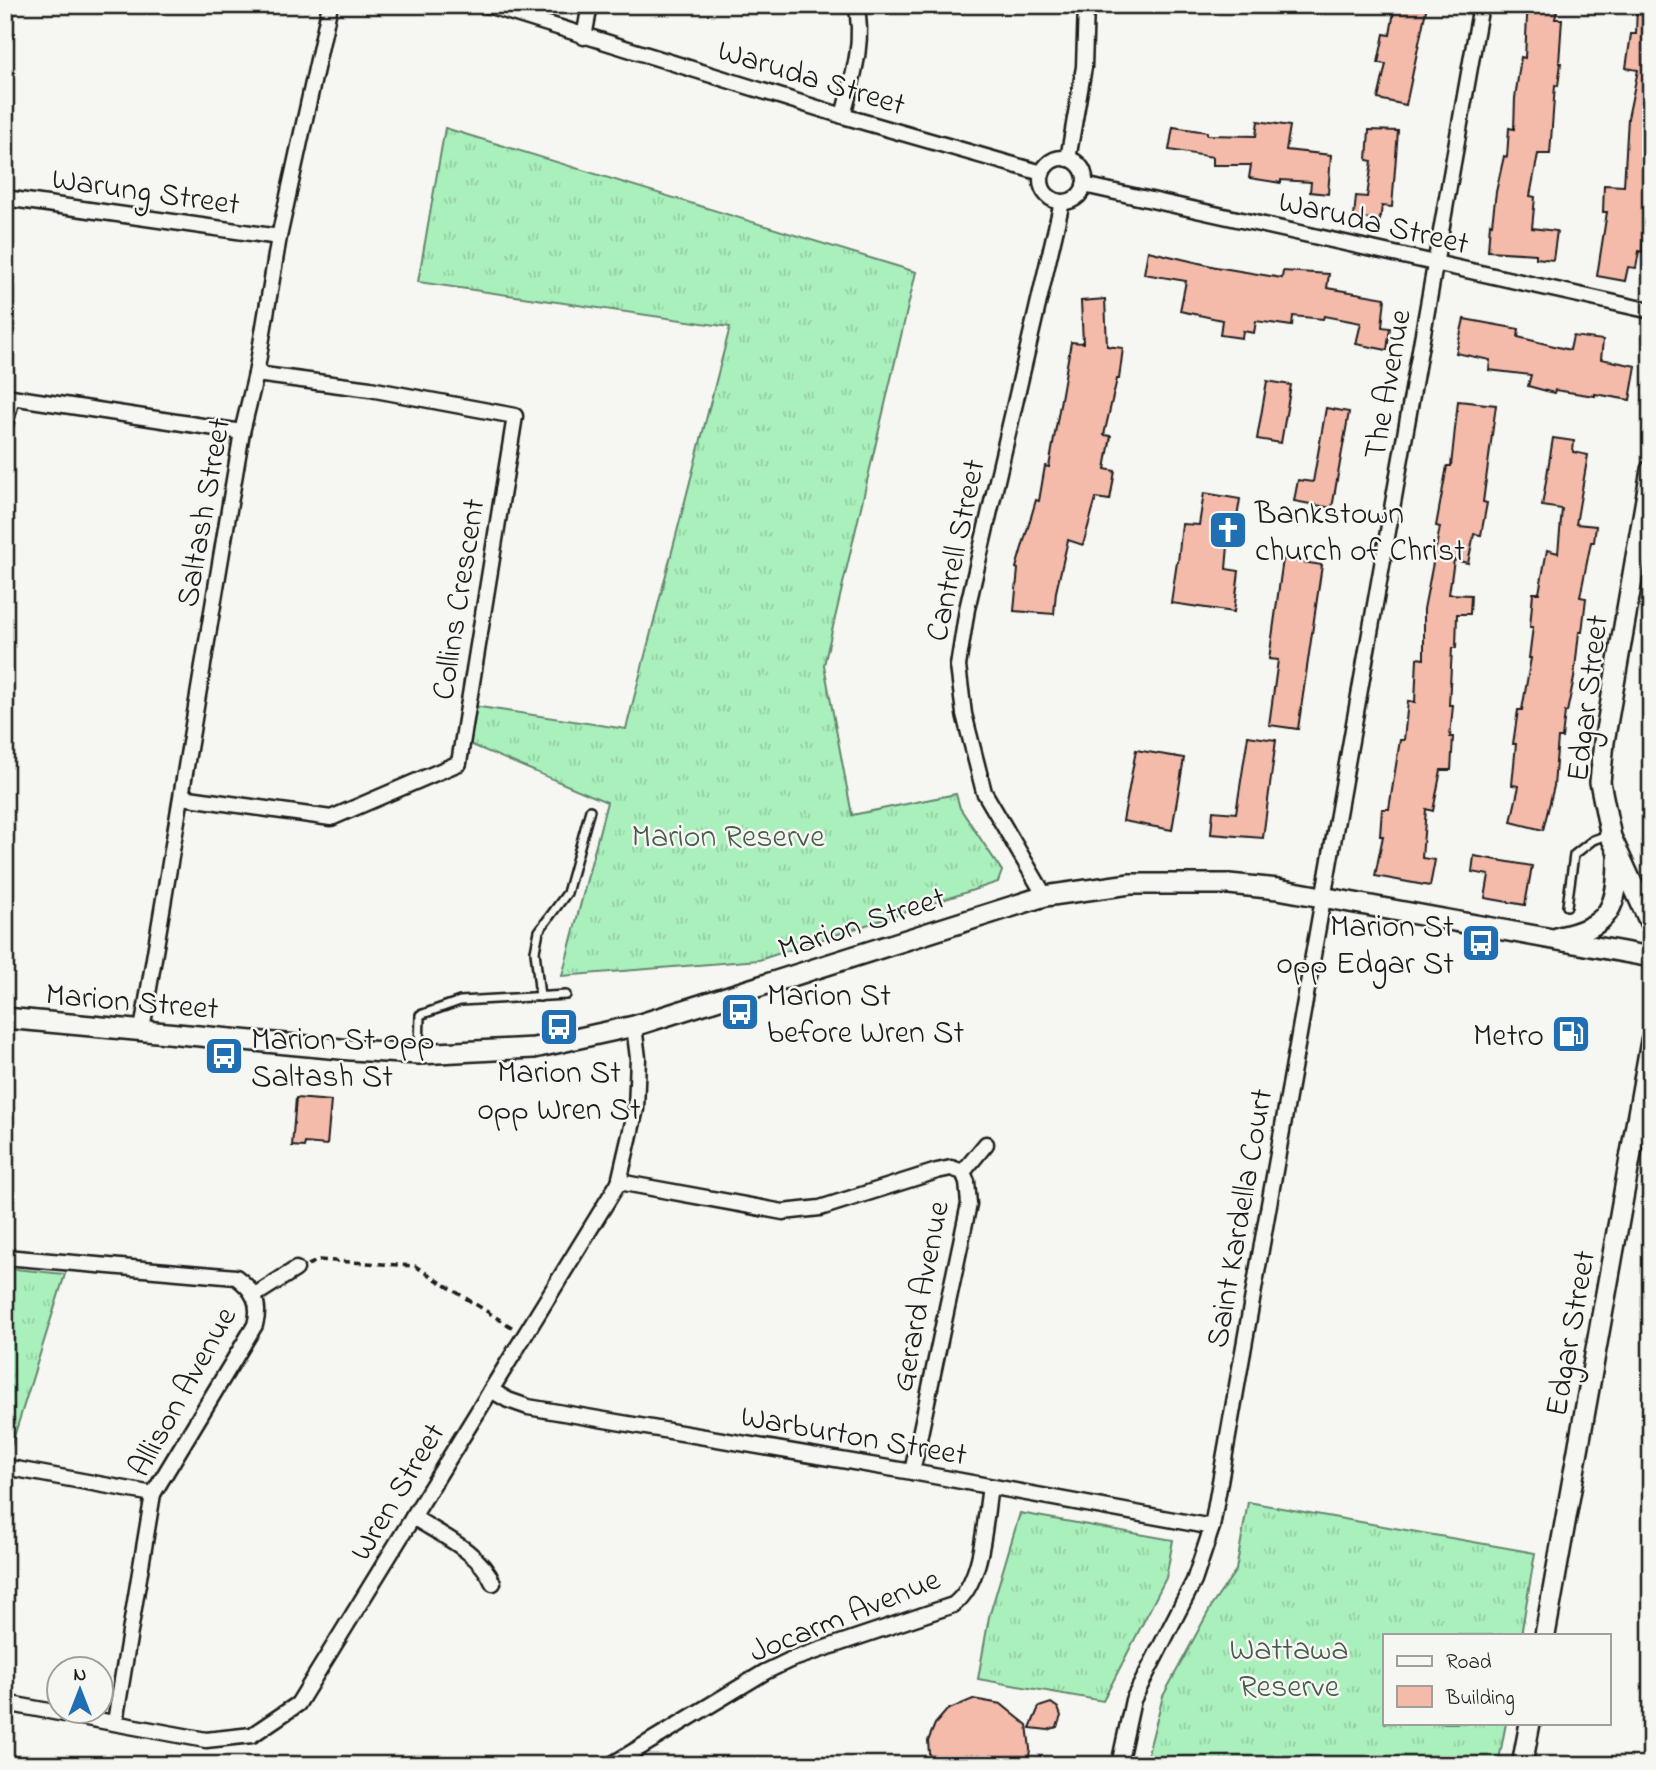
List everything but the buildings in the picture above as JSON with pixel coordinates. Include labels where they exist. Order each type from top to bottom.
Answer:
[{"type":"main road","name":"Edgar Street","points":[[1651,470],[1647,524],[1604,742],[1601,782],[1614,843],[1651,925]]},
{"type":"main road","points":[[1551,939],[1581,933],[1596,925],[1606,915],[1615,900],[1614,843]]},
{"type":"main road","name":"Marion Street","points":[[5,1018],[419,1054],[534,1048],[634,1026],[1045,897],[1130,884],[1183,883],[1278,889],[1651,957]]},
{"type":"main road","name":"Edgar Street","points":[[1545,1634],[1651,1041]]},
{"type":"main road","points":[[1522,1765],[1530,1724]]},
{"type":"street","name":"Saltash Street","points":[[142,1030],[243,432],[256,374],[279,237],[330,5]]},
{"type":"street","name":"Waruda Street","points":[[487,5],[843,116],[1042,173]]},
{"type":"street","points":[[584,37],[590,5]]},
{"type":"street","points":[[843,116],[859,50],[859,15],[856,5]]},
{"type":"street","points":[[1068,159],[1084,67],[1086,5]]},
{"type":"street","name":"The Avenue","points":[[1324,897],[1481,5]]},
{"type":"street","points":[[1068,159],[1075,162],[1083,172],[1084,185],[1074,200],[1062,202],[1049,198],[1045,193],[1042,173],[1055,160],[1068,159]]},
{"type":"street","name":"Waruda Street","points":[[1084,185],[1651,311]]},
{"type":"street","name":"Warung Street","points":[[5,198],[279,237]]},
{"type":"street","name":"Cantrell Street","points":[[1045,897],[984,792],[964,714],[958,666],[967,609],[1062,202]]},
{"type":"street","name":"Collins Crescent","points":[[182,797],[331,818],[459,763],[515,416],[370,389],[256,374]]},
{"type":"street","points":[[5,425],[8,397],[243,432]]},
{"type":"street","name":"Saint Kardella Court","points":[[1119,1765],[1133,1700],[1194,1581],[1212,1527],[1324,897]]},
{"type":"street","name":"Wren Street","points":[[116,1723],[206,1740],[252,1735],[298,1704],[618,1182],[636,1109],[638,1058],[634,1026]]},
{"type":"street","name":"Gerard Avenue","points":[[963,1172],[986,1144]]},
{"type":"street","name":"Gerard Avenue","points":[[618,1182],[783,1212],[820,1208],[937,1171],[951,1168],[963,1172],[969,1204],[912,1472]]},
{"type":"street","name":"Allison Avenue","points":[[5,1257],[236,1277],[255,1295],[259,1310],[255,1325],[153,1494],[116,1717]]},
{"type":"street","name":"Allison Avenue","points":[[255,1295],[296,1269]]},
{"type":"street","name":"Warburton Street","points":[[491,1390],[528,1407],[912,1472],[1212,1527]]},
{"type":"street","points":[[5,1466],[153,1494]]},
{"type":"street","name":"Jocarm Avenue","points":[[611,1765],[765,1672],[790,1660],[953,1605],[968,1589],[976,1570],[990,1487]]},
{"type":"street","points":[[413,1517],[473,1556],[488,1570],[493,1583]]},
{"type":"street","name":"Wren Street","points":[[5,1703],[46,1710]]},
{"type":"lane","points":[[540,997],[535,951],[539,931],[567,893],[590,810]]},
{"type":"lane","points":[[1567,906],[1574,855],[1593,840],[1614,843]]},
{"type":"lane","points":[[419,1054],[420,1015],[460,1002],[566,995]]},
{"type":"path","points":[[296,1269],[319,1261],[415,1266],[524,1335]]},
{"type":"green space","name":"Marion Reserve","points":[[445,128],[916,272],[824,665],[852,815],[956,794],[960,808],[1002,871],[998,882],[759,960],[562,976],[607,802],[467,743],[473,706],[626,729],[730,327],[418,282]]},
{"type":"green space","points":[[5,1268],[65,1274],[8,1456],[5,1456]]},
{"type":"green space","name":"Wattawa Reserve","points":[[1248,1502],[1535,1553],[1521,1634],[1383,1634],[1383,1724],[1506,1724],[1498,1765],[1148,1765],[1146,1761],[1163,1696],[1212,1605],[1236,1570]]},
{"type":"green space","points":[[1020,1513],[1173,1540],[1166,1578],[1103,1701],[978,1679],[989,1617]]},
{"type":"place","name":"Bankstown church of Christ","points":[[1228,530]]},
{"type":"place","name":"Marion St opp Edgar St","points":[[1481,943]]},
{"type":"place","name":"Marion St before Wren St","points":[[740,1012]]},
{"type":"place","name":"Marion St opp Wren St","points":[[559,1027]]},
{"type":"place","name":"Metro","points":[[1571,1034]]},
{"type":"place","name":"Marion St opp Saltash St","points":[[224,1056]]}]
